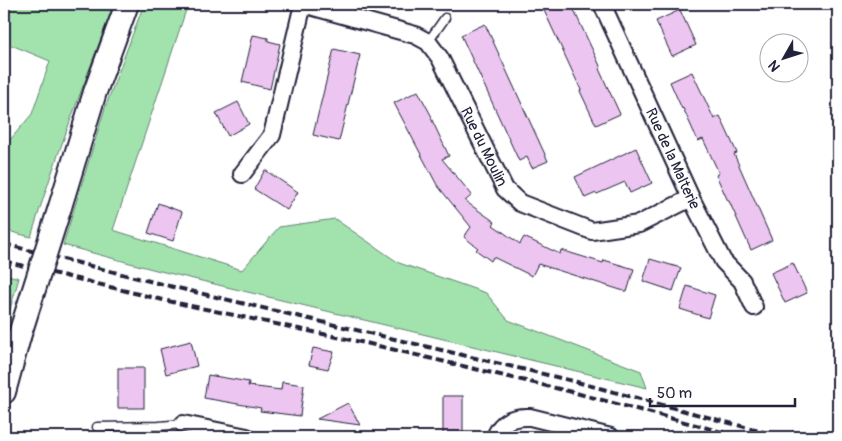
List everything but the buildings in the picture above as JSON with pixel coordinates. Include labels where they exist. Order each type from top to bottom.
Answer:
[{"type":"main road","points":[[4,392],[18,337],[95,92],[127,4]]},
{"type":"street","points":[[242,174],[272,136],[303,4],[415,35],[428,42]]},
{"type":"street","name":"Rue de la Malterie","points":[[602,4],[691,198],[723,260],[742,281],[754,307]]},
{"type":"street","name":"Rue du Moulin","points":[[428,42],[440,58],[505,189],[520,203],[592,230],[639,224],[691,198]]},
{"type":"street","points":[[495,437],[498,430],[505,423],[512,418],[520,416],[611,437]]},
{"type":"street","points":[[183,424],[247,437]]},
{"type":"lane","points":[[428,42],[445,18]]},
{"type":"lane","points":[[97,427],[183,424]]},
{"type":"green space","points":[[4,4],[114,4],[60,149],[31,237],[4,230],[4,170],[9,154],[4,152],[4,147],[32,114],[50,61],[4,42]]},
{"type":"green space","points":[[144,4],[188,4],[113,230],[242,270],[279,227],[335,219],[399,263],[486,293],[508,320],[641,371],[647,388],[156,270],[63,245],[105,108]]},
{"type":"green space","points":[[4,274],[19,278],[4,330]]},
{"type":"railway","points":[[4,244],[165,285],[573,381],[782,437]]},
{"type":"railway","points":[[4,261],[163,300],[370,344],[572,392],[741,437]]}]
